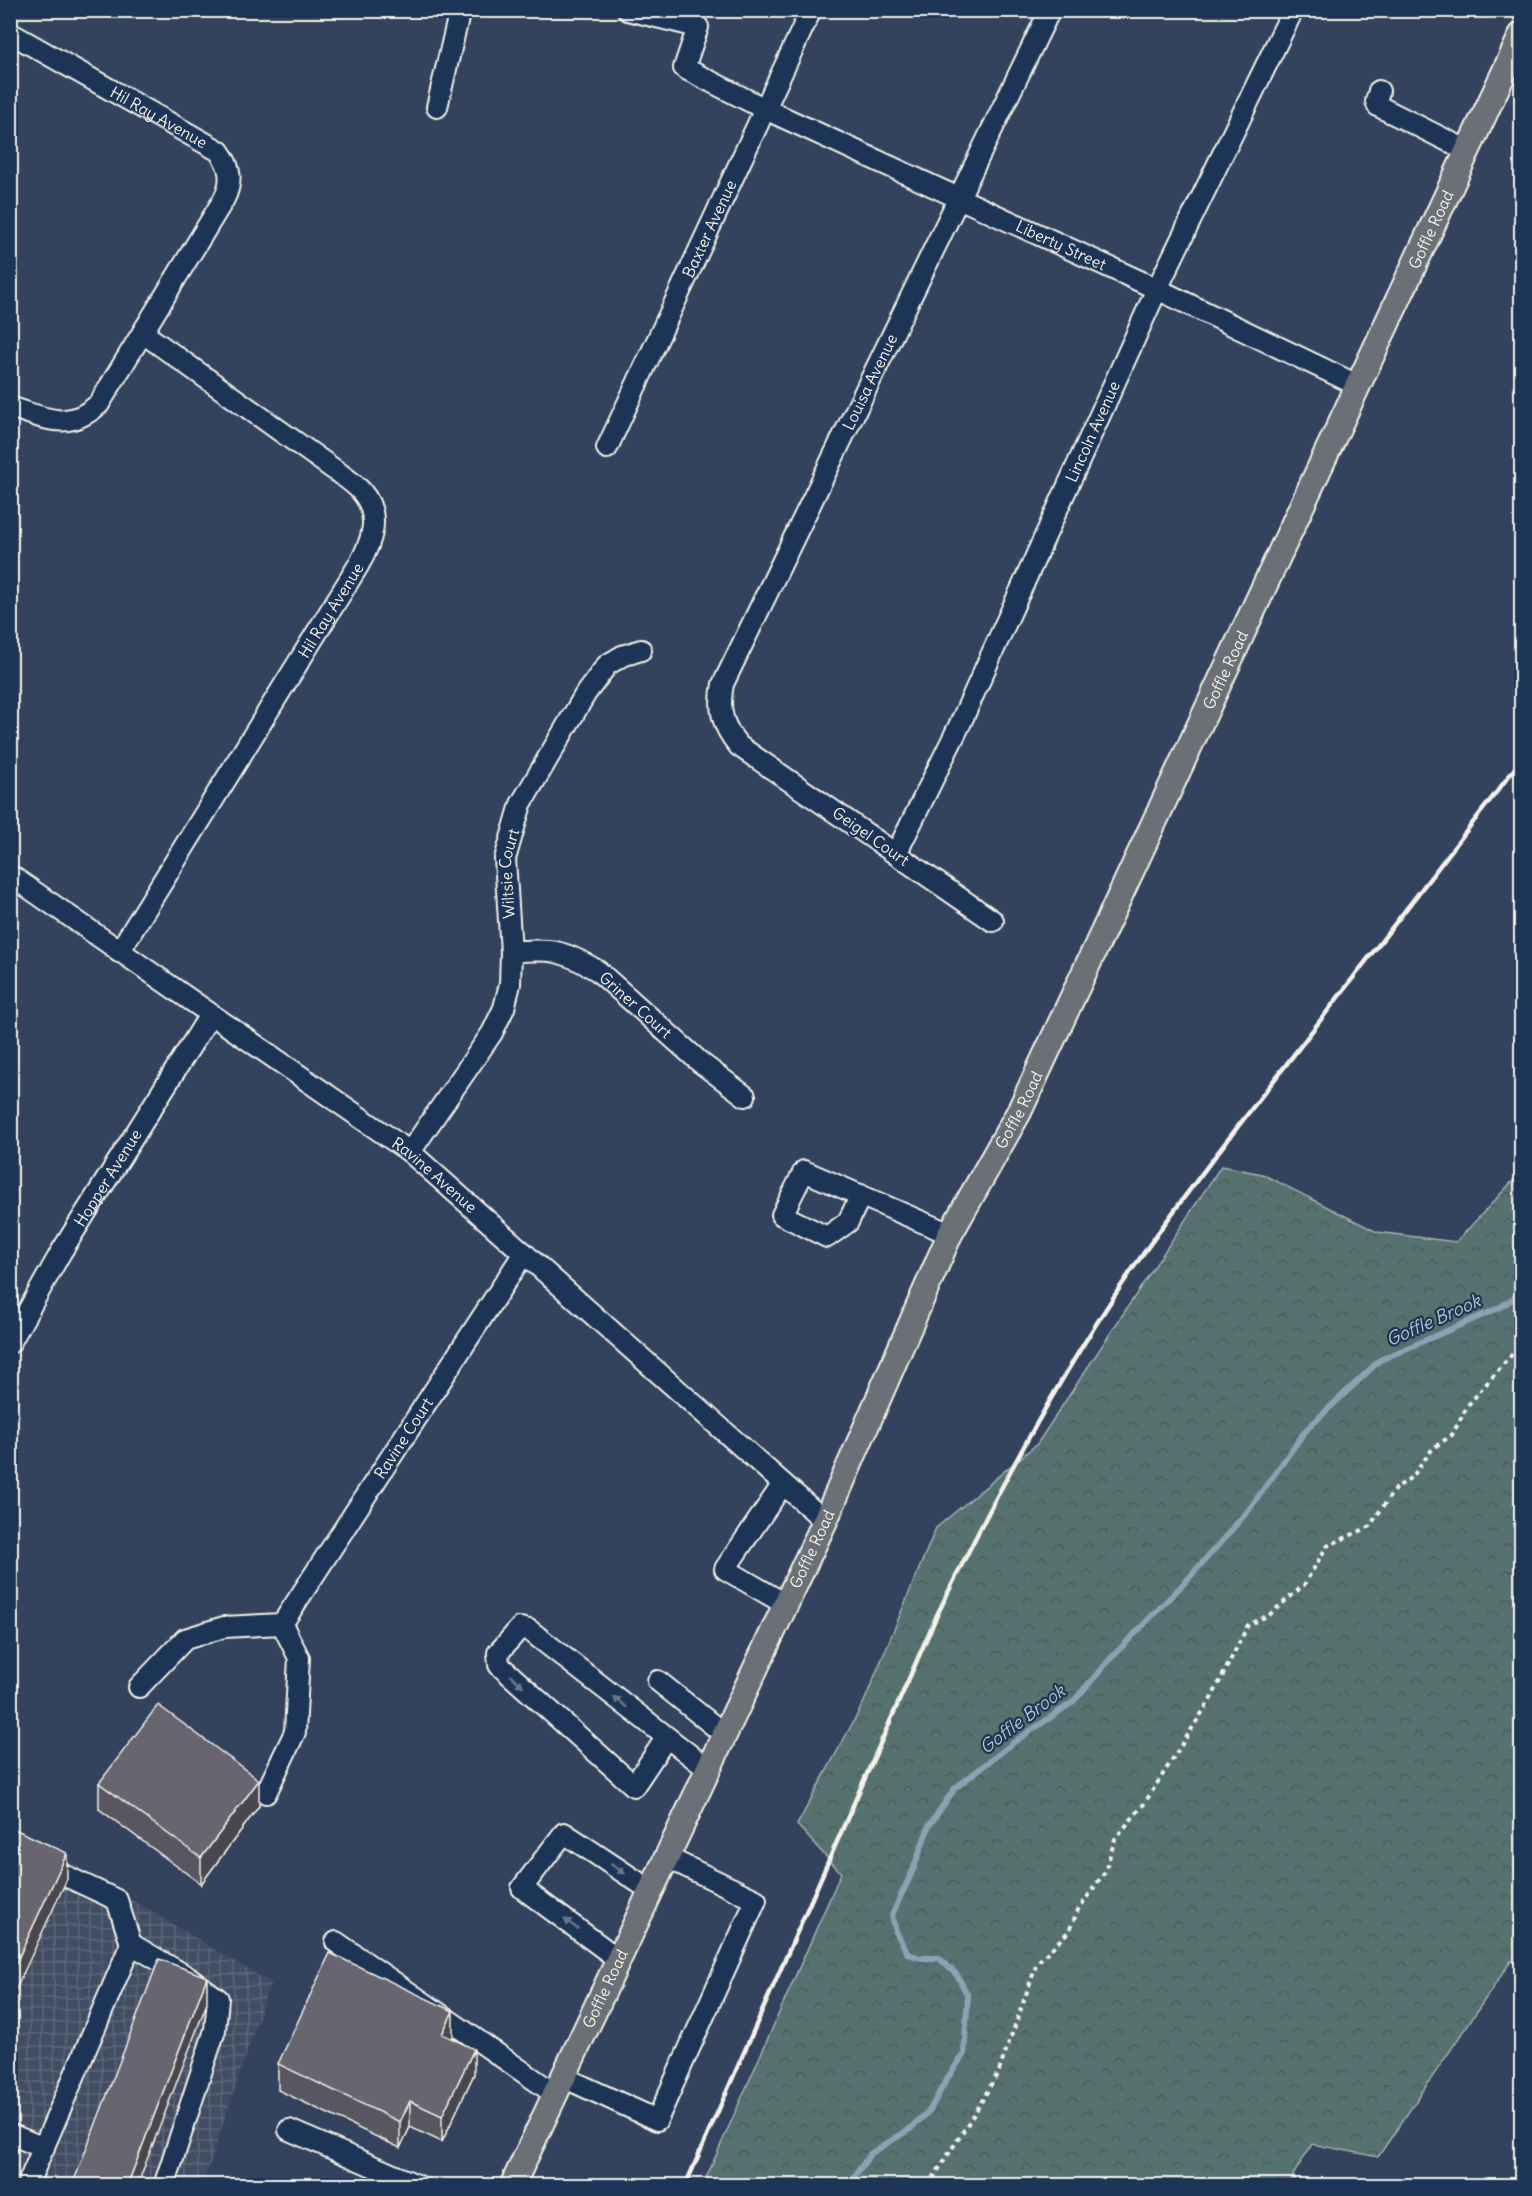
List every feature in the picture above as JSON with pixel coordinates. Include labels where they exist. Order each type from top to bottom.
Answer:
[{"type":"main road","name":"Goffle Road","points":[[512,2186],[825,1521],[950,1234],[1019,1112],[1521,34]]},
{"type":"street","points":[[437,107],[460,10]]},
{"type":"street","name":"Liberty Street","points":[[628,10],[698,27],[684,68],[765,110],[1157,289],[1357,385]]},
{"type":"street","name":"Baxter Avenue","points":[[607,448],[811,10]]},
{"type":"street","name":"Louisa Avenue","points":[[748,752],[728,734],[722,718],[720,701],[723,684],[1050,10]]},
{"type":"street","name":"Lincoln Avenue","points":[[896,854],[960,724],[1157,289],[1293,10]]},
{"type":"street","name":"Hil Ray Avenue","points":[[10,33],[219,151],[227,162],[231,175],[230,188],[99,404],[89,414],[73,421],[57,422],[10,407]]},
{"type":"street","points":[[1379,92],[1376,101],[1378,106],[1466,150]]},
{"type":"street","name":"Hil Ray Avenue","points":[[119,952],[358,566],[369,546],[374,526],[371,508],[361,491],[143,333]]},
{"type":"street","name":"Wiltsie Court","points":[[410,1152],[492,1033],[504,1008],[510,984],[511,952],[505,859],[521,804],[586,693],[607,665],[622,656],[641,650]]},
{"type":"street","name":"Geigel Court","points":[[748,752],[993,921]]},
{"type":"street","name":"Ravine Avenue","points":[[10,875],[410,1152],[825,1521]]},
{"type":"street","name":"Griner Court","points":[[511,952],[543,949],[558,952],[580,960],[598,971],[701,1063],[745,1096]]},
{"type":"street","name":"Hopper Avenue","points":[[10,1343],[61,1252],[210,1015]]},
{"type":"street","points":[[861,1195],[950,1234]]},
{"type":"street","name":"Ravine Court","points":[[282,1624],[524,1253]]},
{"type":"street","points":[[783,1484],[725,1569],[785,1604]]},
{"type":"street","points":[[139,1687],[185,1639],[224,1627],[282,1624],[300,1658],[295,1732],[266,1793]]},
{"type":"street","points":[[666,1738],[634,1786],[499,1665],[498,1653],[520,1628],[529,1630],[708,1769]]},
{"type":"street","points":[[658,1681],[724,1734]]},
{"type":"street","points":[[618,1959],[522,1888],[564,1833],[650,1890]]},
{"type":"street","points":[[10,1850],[117,1900],[131,1944],[27,2186]]},
{"type":"street","points":[[336,1942],[559,2086],[657,2120],[756,1900],[666,1857]]},
{"type":"street","points":[[131,1944],[191,1979],[218,1999],[214,2030],[165,2186]]},
{"type":"street","points":[[289,2130],[419,2186]]},
{"type":"street","points":[[10,2134],[44,2148]]},
{"type":"path","points":[[928,2186],[999,2071],[1037,1963],[1069,1931],[1078,1910],[1105,1872],[1115,1839],[1144,1804],[1212,1697],[1248,1624],[1269,1615],[1304,1585],[1327,1546],[1369,1527],[1395,1489],[1413,1476],[1433,1448],[1452,1435],[1468,1405],[1521,1343]]},
{"type":"shaded area","points":[[10,1826],[270,1983],[203,2185],[11,2185]]},
{"type":"green space","points":[[1221,1166],[1262,1174],[1377,1232],[1456,1242],[1521,1172],[1521,1966],[1511,1961],[1378,2157],[1312,2144],[1293,2175],[1296,2185],[703,2185],[841,1873],[797,1825],[864,1702],[936,1528],[1037,1444]]},
{"type":"building","points":[[158,1705],[259,1780],[201,1858],[99,1783]]},
{"type":"building","points":[[10,1827],[67,1853],[10,1976]]},
{"type":"building","points":[[330,1953],[453,2011],[442,2034],[474,2049],[442,2116],[410,2101],[400,2122],[278,2064]]},
{"type":"building","points":[[159,1959],[207,1977],[127,2186],[72,2186]]},
{"type":"waterway","name":"Goffle Brook","points":[[848,2186],[870,2154],[910,2129],[930,2110],[946,2080],[964,2054],[968,1996],[957,1975],[939,1958],[921,1958],[908,1954],[896,1932],[892,1915],[913,1870],[929,1826],[955,1788],[1017,1740],[1073,1702],[1248,1511],[1306,1430],[1380,1360],[1499,1308],[1522,1293]]},
{"type":"railway","points":[[685,2186],[937,1615],[1003,1484],[1051,1399],[1102,1315],[1168,1219],[1522,759]]}]
